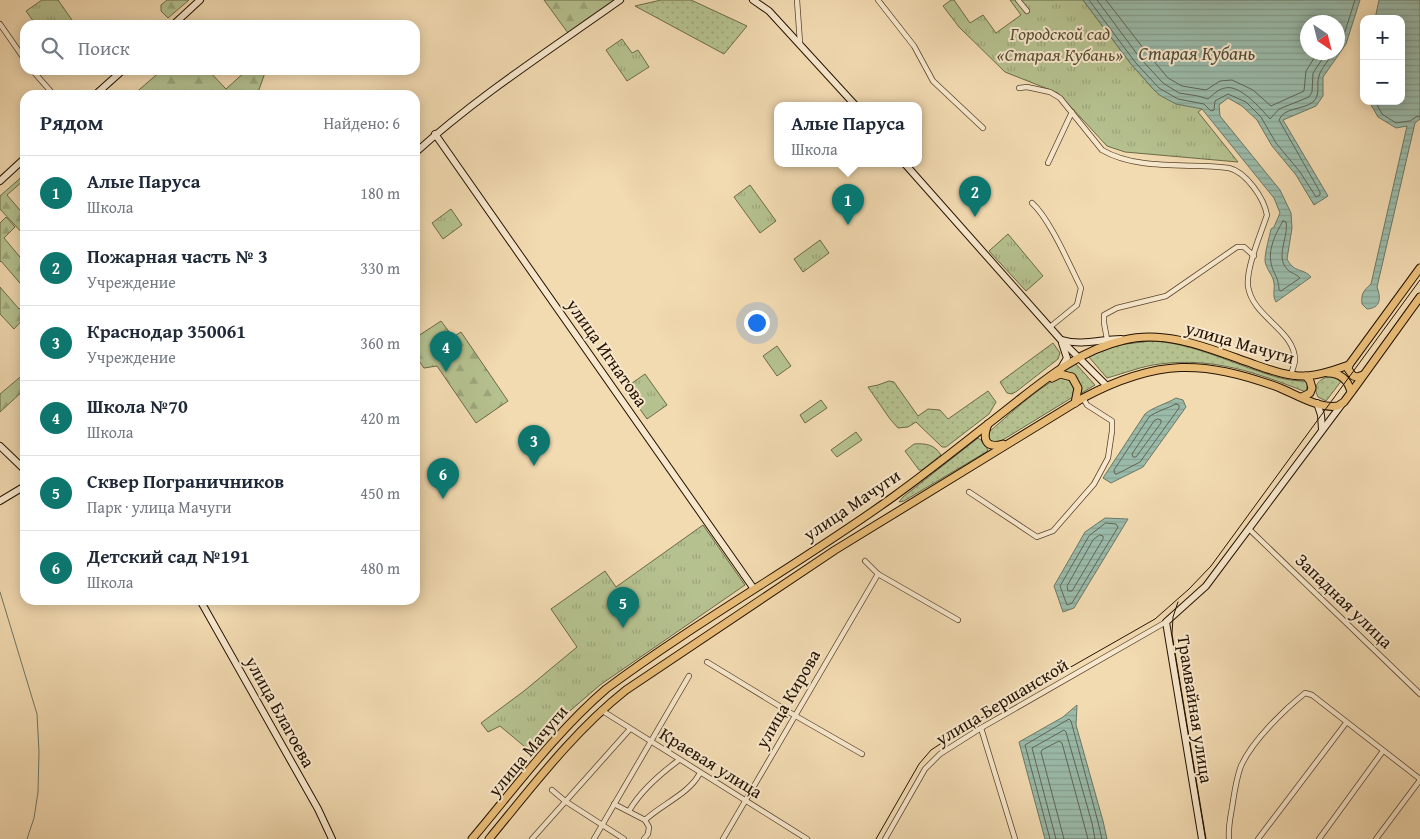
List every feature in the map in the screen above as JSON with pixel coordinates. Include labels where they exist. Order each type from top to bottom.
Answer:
[{"type":"main road","points":[[1364,374],[1357,377],[1353,376],[1348,369],[1349,365],[1420,268]]},
{"type":"main road","name":"Трамвайная улица","points":[[1344,402],[1420,297]]},
{"type":"main road","name":"улица Мачуги","points":[[472,839],[585,707],[618,680],[892,497],[1077,357],[1124,339],[1142,336],[1168,338],[1198,345],[1269,370],[1291,375],[1325,374],[1349,365]]},
{"type":"main road","name":"улица Мачуги","points":[[489,839],[570,743],[601,710],[626,690],[835,550],[1075,402],[1106,385],[1155,370],[1198,367],[1223,370],[1256,379],[1318,403],[1334,406],[1344,402]]},
{"type":"main road","points":[[1325,374],[1333,373],[1343,377],[1348,383],[1351,392]]},
{"type":"main road","points":[[1034,388],[1060,374],[1072,377],[1078,388],[1075,402]]},
{"type":"main road","name":"улица Мачуги","points":[[1302,397],[1310,392],[1312,388],[1306,376]]},
{"type":"main road","points":[[988,424],[985,437],[990,445],[995,446],[1015,439]]},
{"type":"street","points":[[178,20],[200,0]]},
{"type":"street","points":[[420,148],[478,101],[620,0]]},
{"type":"street","points":[[753,0],[769,11],[852,102]]},
{"type":"street","points":[[797,0],[800,44]]},
{"type":"street","points":[[878,0],[914,46],[933,81],[983,128]]},
{"type":"street","points":[[1018,0],[1027,10]]},
{"type":"street","points":[[0,24],[20,53]]},
{"type":"street","points":[[36,75],[50,90]]},
{"type":"street","points":[[101,90],[117,75]]},
{"type":"street","points":[[1019,88],[1027,87],[1050,92],[1060,98],[1102,150],[1121,159],[1138,162],[1223,167],[1236,170],[1249,182],[1266,207],[1267,215],[1248,272],[1250,297],[1255,305],[1286,337],[1295,360],[1291,375]]},
{"type":"street","points":[[1048,163],[1072,112]]},
{"type":"street","name":"улица Игнатова","points":[[435,134],[754,589]]},
{"type":"street","points":[[0,181],[20,163]]},
{"type":"street","points":[[908,167],[1061,340],[1106,385]]},
{"type":"street","points":[[1032,203],[1043,216],[1057,240],[1081,288],[1077,305],[1050,327]]},
{"type":"street","points":[[1107,339],[1104,315],[1117,308],[1166,296],[1237,247],[1244,247],[1254,256]]},
{"type":"street","points":[[1061,340],[1084,344],[1107,339],[1124,339]]},
{"type":"street","points":[[1061,340],[1067,358],[1061,368]]},
{"type":"street","points":[[969,492],[1037,537],[1053,531],[1094,484],[1108,458],[1112,422],[1087,405],[1083,398]]},
{"type":"street","name":"Трамвайная улица","points":[[1202,839],[1166,622],[1206,586],[1321,430],[1344,402]]},
{"type":"street","points":[[1318,403],[1321,415],[1321,430]]},
{"type":"street","points":[[0,446],[20,465]]},
{"type":"street","points":[[0,501],[20,489]]},
{"type":"street","name":"Западная улица","points":[[1249,529],[1420,694]]},
{"type":"street","points":[[865,561],[878,574],[958,620]]},
{"type":"street","name":"улица Кирова","points":[[723,839],[878,574]]},
{"type":"street","name":"улица Благоева","points":[[203,605],[318,809],[332,839]]},
{"type":"street","name":"улица Бершанской","points":[[885,839],[925,769],[940,754],[981,728],[1166,622]]},
{"type":"street","points":[[708,662],[794,716],[862,754]]},
{"type":"street","points":[[594,839],[690,676]]},
{"type":"street","points":[[1229,839],[1228,831],[1235,788],[1242,766],[1251,748],[1277,718],[1305,693],[1312,695],[1420,779],[1376,839]]},
{"type":"street","name":"Краевая улица","points":[[601,710],[807,839]]},
{"type":"street","points":[[1258,839],[1346,723]]},
{"type":"street","points":[[981,728],[1014,839]]},
{"type":"street","points":[[532,839],[630,729]]},
{"type":"street","points":[[1319,839],[1383,751]]},
{"type":"street","points":[[630,811],[636,800],[662,773],[679,760]]},
{"type":"street","points":[[645,820],[656,809],[691,786],[700,773]]},
{"type":"street","points":[[552,790],[565,801],[624,839]]},
{"type":"street","points":[[614,804],[645,820],[649,827],[648,834],[644,839]]},
{"type":"green space","points":[[42,0],[58,0],[72,20],[32,20],[26,11]]},
{"type":"green space","points":[[167,0],[189,0],[168,18],[161,11],[161,5]]},
{"type":"green space","points":[[544,0],[615,0],[568,33]]},
{"type":"green space","points":[[661,0],[691,0],[747,26],[724,54],[635,6]]},
{"type":"green space","name":"Городской сад «Старая Кубань»","points":[[954,0],[970,23],[983,15],[996,33],[1021,15],[1010,0],[1083,0],[1131,64],[1155,91],[1202,109],[1198,112],[1238,162],[1125,152],[1107,146],[1058,93],[1005,72],[959,27],[943,6]]},
{"type":"green space","points":[[622,39],[632,53],[638,50],[649,67],[627,81],[606,50]]},
{"type":"green space","points":[[156,75],[213,75],[226,89],[241,75],[264,75],[259,90],[139,90]]},
{"type":"green space","points":[[20,178],[20,183],[7,195],[20,210],[20,231],[0,209],[0,196]]},
{"type":"green space","points":[[750,185],[776,221],[760,233],[734,197]]},
{"type":"green space","points":[[451,209],[462,225],[443,239],[432,223]]},
{"type":"green space","points":[[6,217],[15,227],[4,238],[20,257],[20,283],[0,262],[0,223]]},
{"type":"green space","points":[[1008,234],[1043,276],[1026,291],[989,251]]},
{"type":"green space","points":[[820,240],[829,253],[803,272],[794,259]]},
{"type":"green space","points":[[0,287],[20,308],[20,322],[14,329],[0,314]]},
{"type":"green space","points":[[441,321],[453,337],[461,332],[508,401],[476,423],[437,366],[424,368],[420,362],[420,335]]},
{"type":"green space","points":[[1150,341],[1190,347],[1281,378],[1308,381],[1306,392],[1235,368],[1199,363],[1180,362],[1153,365],[1107,378],[1088,356],[1118,345]]},
{"type":"green space","points":[[1053,343],[1060,353],[1058,359],[1017,391],[1012,394],[1007,393],[1000,382]]},
{"type":"green space","points":[[777,346],[791,366],[777,376],[763,356]]},
{"type":"green space","points":[[1076,364],[1095,385],[1080,394],[1082,389],[1077,379],[1073,375],[1063,372]]},
{"type":"green space","points":[[645,374],[667,405],[647,419],[625,388]]},
{"type":"green space","points":[[1329,376],[1342,380],[1326,401],[1318,397],[1316,386],[1322,379]]},
{"type":"green space","points":[[20,377],[20,394],[0,412],[0,394]]},
{"type":"green space","points":[[1061,377],[1072,384],[1074,390],[1073,397],[1001,441],[995,442],[989,439],[989,432],[1014,410],[1034,394]]},
{"type":"green space","points":[[889,381],[894,382],[918,416],[928,409],[940,410],[948,419],[988,391],[996,402],[989,414],[946,447],[942,447],[916,422],[908,427],[898,428],[890,419],[868,387]]},
{"type":"green space","points":[[821,400],[827,408],[805,423],[800,415]]},
{"type":"green space","points":[[856,432],[862,440],[837,457],[831,450]]},
{"type":"green space","points":[[978,438],[988,450],[986,452],[904,501],[899,502],[903,497]]},
{"type":"green space","points":[[914,444],[930,445],[941,455],[922,470],[919,470],[905,451]]},
{"type":"green space","points":[[703,525],[745,585],[600,685],[557,722],[531,752],[500,726],[488,732],[481,723],[524,691],[577,647],[551,609],[605,571],[616,587]]},
{"type":"water","name":"Старая Кубань","points":[[1083,0],[1360,0],[1345,45],[1345,15],[1300,15],[1300,60],[1335,60],[1323,77],[1323,96],[1316,106],[1283,120],[1328,196],[1314,205],[1296,175],[1272,146],[1257,120],[1242,106],[1228,98],[1219,105],[1220,116],[1280,190],[1291,213],[1292,228],[1287,259],[1293,267],[1311,277],[1276,302],[1273,280],[1265,261],[1271,229],[1274,227],[1280,213],[1274,198],[1202,109],[1176,104],[1155,91],[1131,64]]},
{"type":"water","points":[[1379,0],[1420,0],[1420,119],[1415,123],[1377,287],[1379,302],[1375,307],[1367,309],[1362,304],[1362,295],[1371,284],[1407,126],[1396,128],[1378,117],[1371,105],[1405,105],[1405,15],[1376,15]]},
{"type":"water","points":[[1176,398],[1183,400],[1186,407],[1143,467],[1111,483],[1103,478],[1145,414]]},
{"type":"water","points":[[1105,518],[1128,519],[1074,608],[1063,612],[1054,586],[1085,532]]},
{"type":"water","points":[[1077,705],[1076,725],[1107,839],[1045,839],[1019,742],[1063,717]]},
{"type":"waterway","points":[[0,592],[37,714],[39,752],[38,792],[34,818],[27,839]]},
{"type":"tram line","points":[[876,839],[919,764],[931,750],[969,725],[1155,619],[1189,589],[1211,566],[1420,280]]},
{"type":"tram line","points":[[1178,602],[1173,617],[1172,634],[1206,839]]},
{"type":"place","name":"Пожарная часть № 3","points":[[975,217]]},
{"type":"place","name":"Алые Паруса","points":[[848,225]]},
{"type":"place","name":"Школа №70","points":[[446,372]]},
{"type":"place","name":"Краснодар 350061","points":[[534,466]]},
{"type":"place","name":"Детский сад №191","points":[[443,499]]},
{"type":"place","name":"Сквер Пограничников","points":[[623,628]]}]
